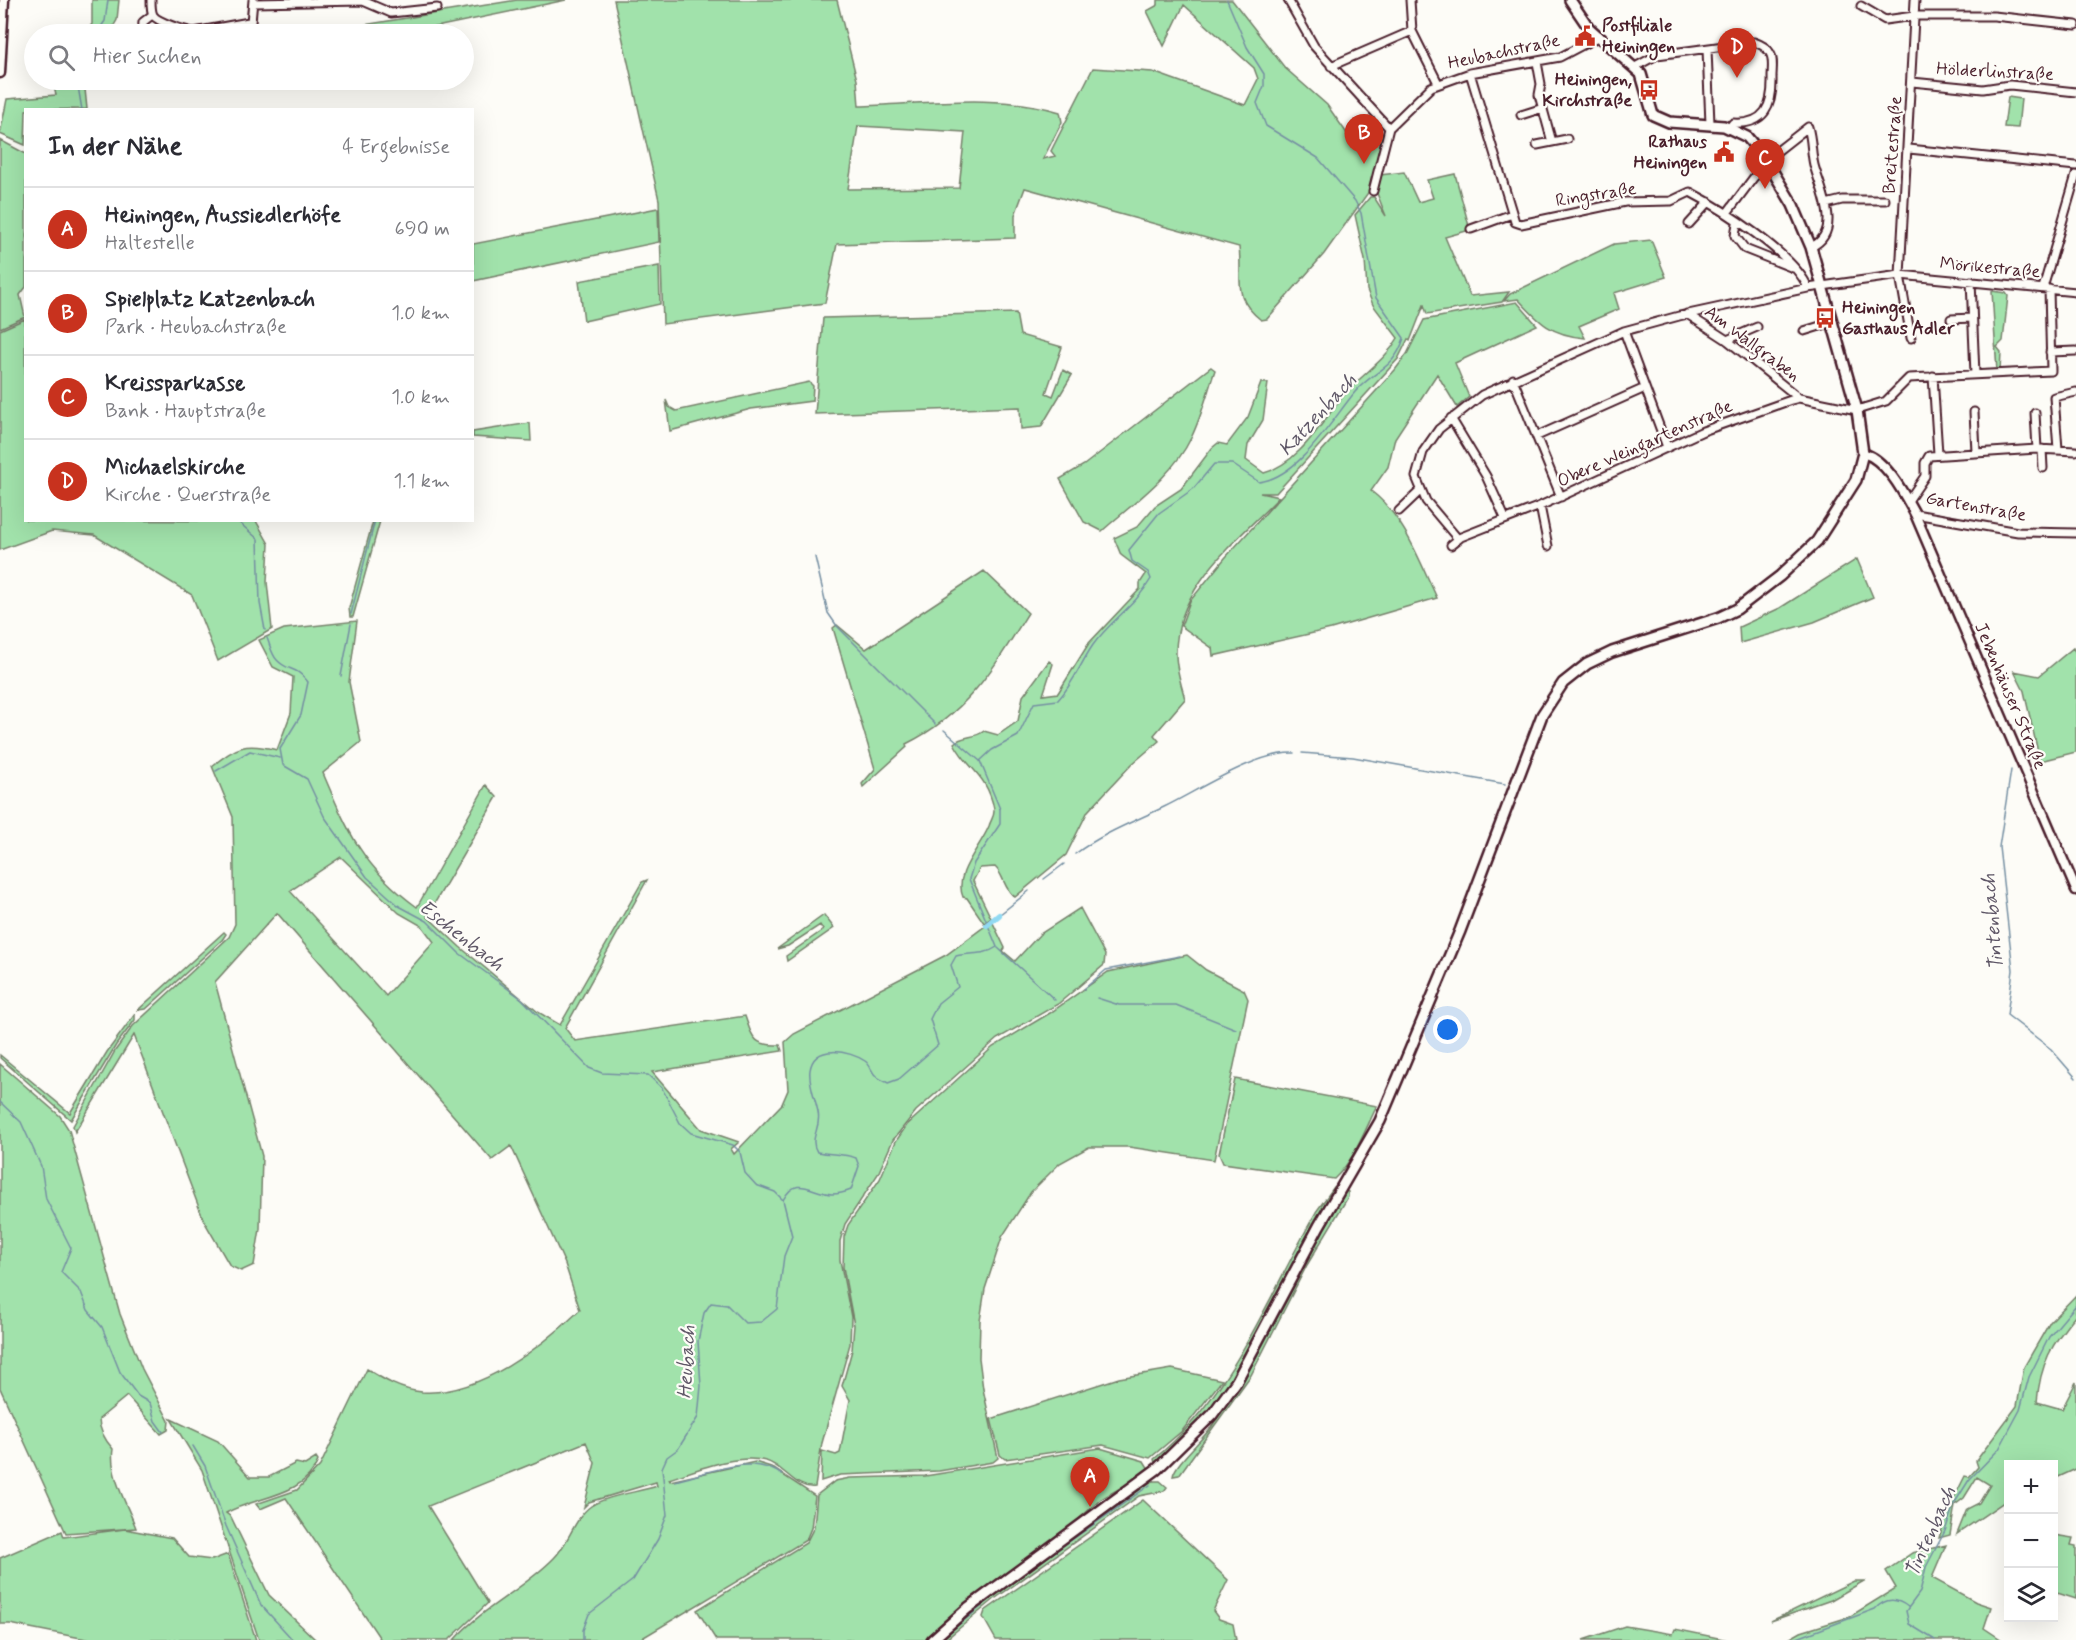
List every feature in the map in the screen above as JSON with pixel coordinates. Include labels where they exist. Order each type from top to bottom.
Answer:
[{"type":"main road","points":[[932,1640],[977,1601],[1157,1469],[1212,1415],[1236,1382],[1314,1234],[1380,1121],[1461,931],[1542,715],[1563,683],[1587,664],[1612,652],[1718,618],[1737,609],[1780,576],[1821,535],[1856,480],[1863,453],[1857,410],[1833,322],[1811,247],[1801,222],[1767,162],[1747,137],[1729,128],[1710,124],[1669,123],[1653,115],[1644,82],[1635,67],[1598,37],[1570,0]]},
{"type":"street","points":[[0,73],[4,0]]},
{"type":"street","points":[[151,0],[153,15]]},
{"type":"street","points":[[1288,0],[1310,40],[1389,128]]},
{"type":"street","points":[[1410,0],[1412,31],[1438,83]]},
{"type":"street","name":"Breitestraße","points":[[1900,275],[1909,149],[1915,0]]},
{"type":"street","points":[[238,24],[249,22],[253,2],[363,1],[391,13],[437,8]]},
{"type":"street","points":[[1862,6],[1885,20],[1914,16],[1994,16],[2076,25]]},
{"type":"street","points":[[153,15],[170,24]]},
{"type":"street","points":[[143,24],[153,15]]},
{"type":"street","points":[[1331,66],[1412,31]]},
{"type":"street","name":"Heubachstraße","points":[[1373,191],[1389,128],[1417,98],[1438,83],[1470,73],[1537,62],[1572,53],[1598,37]]},
{"type":"street","points":[[1635,67],[1657,55],[1754,42],[1771,54],[1772,96],[1766,110],[1750,124],[1733,123],[1729,128]]},
{"type":"street","points":[[1707,49],[1710,124]]},
{"type":"street","points":[[1537,62],[1543,108],[1552,142]]},
{"type":"street","points":[[1470,73],[1512,214],[1471,229]]},
{"type":"street","name":"Hölderlinstraße","points":[[1912,82],[1983,89],[2010,85],[2076,92]]},
{"type":"street","points":[[1521,115],[1543,108]]},
{"type":"street","points":[[1727,213],[1767,162],[1808,128],[1814,164],[1826,204],[1828,224],[1821,240],[1811,247]]},
{"type":"street","points":[[1537,146],[1567,139]]},
{"type":"street","points":[[1909,149],[2076,166]]},
{"type":"street","points":[[1799,398],[1857,410],[1886,401],[1909,378],[2051,371],[2046,288],[2076,175]]},
{"type":"street","name":"Ringstraße","points":[[1512,214],[1515,222],[1521,224],[1625,202],[1671,201],[1690,192],[1709,202]]},
{"type":"street","points":[[1826,204],[1842,200],[1885,200]]},
{"type":"street","points":[[1689,224],[1709,202],[1727,213],[1785,258],[1805,280],[1808,288]]},
{"type":"street","points":[[1737,223],[1735,236],[1745,249],[1794,269]]},
{"type":"street","points":[[1900,275],[1911,338]]},
{"type":"street","name":"Mörikestraße","points":[[1420,491],[1416,477],[1418,464],[1430,441],[1451,418],[1481,396],[1513,379],[1624,331],[1686,314],[1822,285],[1900,275],[2076,292]]},
{"type":"street","points":[[1971,281],[1975,374]]},
{"type":"street","name":"Am Wallgraben","points":[[1686,314],[1727,340],[1799,398]]},
{"type":"street","points":[[1951,319],[1972,318]]},
{"type":"street","points":[[1804,331],[1833,322]]},
{"type":"street","points":[[1727,340],[1757,327]]},
{"type":"street","points":[[1624,331],[1667,447]]},
{"type":"street","points":[[2050,352],[2076,351]]},
{"type":"street","points":[[1933,376],[1938,454]]},
{"type":"street","points":[[1513,379],[1561,497]]},
{"type":"street","points":[[1537,436],[1645,388]]},
{"type":"street","points":[[2058,449],[2054,395],[2076,392]]},
{"type":"street","name":"Obere Weingartenstraße","points":[[1451,545],[1458,539],[1561,497],[1707,430],[1799,398]]},
{"type":"street","points":[[1974,412],[1976,452]]},
{"type":"street","points":[[2035,413],[2043,468]]},
{"type":"street","points":[[1451,418],[1486,476],[1505,518]]},
{"type":"street","points":[[1908,501],[1925,476],[1926,459],[1938,454],[2039,449],[2076,451]]},
{"type":"street","name":"Gartenstraße","points":[[1863,453],[1875,459],[1884,469],[1915,514],[2018,532],[2076,533]]},
{"type":"street","points":[[1399,511],[1420,491],[1458,539]]},
{"type":"street","points":[[1540,506],[1548,546]]},
{"type":"street","name":"Jebenhäuser Straße","points":[[1915,514],[2076,890]]},
{"type":"green space","points":[[92,0],[119,0],[115,24],[92,24]]},
{"type":"green space","points":[[517,0],[566,0],[450,24],[370,24]]},
{"type":"green space","points":[[614,0],[837,0],[857,80],[859,106],[986,101],[1036,106],[1060,112],[1062,122],[1043,159],[1055,156],[1051,151],[1093,68],[1153,72],[1245,105],[1258,79],[1254,68],[1184,5],[1164,46],[1147,11],[1158,5],[1158,0],[1232,0],[1285,68],[1327,105],[1360,152],[1380,132],[1385,135],[1370,190],[1324,254],[1267,319],[1261,320],[1245,303],[1242,295],[1239,247],[1025,188],[1015,215],[1015,238],[837,244],[825,303],[663,324],[659,200]],"holes":[[[858,126],[965,132],[959,188],[848,189]]]},
{"type":"green space","points":[[55,90],[85,90],[87,108],[24,108],[24,145],[0,134],[7,99],[56,95]]},
{"type":"green space","points":[[2008,97],[2021,99],[2018,128],[2004,127]]},
{"type":"green space","points":[[0,140],[24,153],[24,290],[20,295],[24,317],[0,328]]},
{"type":"green space","points":[[1404,172],[1418,202],[1433,198],[1427,180],[1455,174],[1470,230],[1445,237],[1470,296],[1509,292],[1502,302],[1427,314],[1424,305],[1410,341],[1408,339],[1398,359],[1276,493],[1260,493],[1279,497],[1211,567],[1197,586],[1186,607],[1178,630],[1176,654],[1185,699],[1154,735],[1159,741],[1132,764],[1088,811],[1066,855],[1015,897],[1008,890],[995,867],[980,868],[973,881],[991,918],[984,923],[967,898],[963,897],[961,888],[969,860],[989,826],[994,809],[987,788],[954,743],[984,731],[998,735],[1018,721],[1023,696],[1049,661],[1053,664],[1043,695],[1058,693],[1089,643],[1140,589],[1140,583],[1146,574],[1121,555],[1114,538],[1137,527],[1155,506],[1181,489],[1218,443],[1227,445],[1248,417],[1261,383],[1268,383],[1263,420],[1248,445],[1246,460],[1264,473],[1277,468],[1300,451],[1345,394],[1393,346],[1398,338],[1373,305],[1367,290],[1365,260],[1355,215],[1370,197],[1374,197],[1386,216],[1376,191],[1380,175]]},
{"type":"green space","points":[[658,208],[659,242],[474,281],[474,244]]},
{"type":"green space","points":[[1651,240],[1666,277],[1614,293],[1619,309],[1579,326],[1585,338],[1555,331],[1533,315],[1518,299],[1504,301],[1510,294],[1614,244]]},
{"type":"green space","points":[[659,266],[660,304],[584,321],[579,281]]},
{"type":"green space","points":[[1992,291],[2006,293],[2008,296],[2003,341],[1997,347],[2001,352],[2000,372],[1997,372]]},
{"type":"green space","points":[[1517,302],[1537,325],[1455,363],[1469,397],[1457,407],[1437,374],[1395,438],[1388,467],[1371,491],[1383,501],[1402,526],[1437,598],[1331,629],[1213,656],[1212,648],[1181,626],[1190,601],[1225,558],[1395,370],[1407,354],[1424,320]]},
{"type":"green space","points":[[1016,313],[1020,335],[1062,347],[1046,393],[1053,396],[1063,370],[1072,375],[1041,427],[1021,429],[1020,407],[815,414],[823,318]]},
{"type":"green space","points":[[24,319],[24,522],[257,522],[269,544],[267,582],[272,629],[218,661],[192,595],[94,535],[52,531],[0,550],[0,330]]},
{"type":"green space","points":[[1211,367],[1215,370],[1198,422],[1174,465],[1151,489],[1102,531],[1084,522],[1060,479],[1084,465]]},
{"type":"green space","points":[[809,382],[813,386],[812,401],[751,409],[670,431],[666,400],[669,407],[676,411]]},
{"type":"green space","points":[[530,423],[531,441],[474,437],[474,432]]},
{"type":"green space","points":[[373,522],[380,522],[353,617],[350,617],[349,608]]},
{"type":"green space","points":[[1857,559],[1873,597],[1814,622],[1740,643],[1739,627],[1780,608]]},
{"type":"green space","points":[[984,571],[1028,613],[990,671],[962,704],[946,719],[906,744],[907,747],[863,787],[862,784],[875,769],[833,628],[837,625],[866,649]]},
{"type":"green space","points":[[357,621],[349,682],[361,742],[323,773],[359,848],[383,878],[417,907],[486,785],[497,797],[427,916],[460,947],[538,1012],[560,1025],[642,882],[647,880],[565,1028],[575,1041],[745,1016],[756,1040],[765,1044],[780,1045],[782,1051],[652,1072],[701,1129],[739,1142],[731,1149],[734,1154],[782,1104],[788,1090],[785,1042],[794,1034],[946,955],[992,921],[1005,948],[1003,951],[1015,961],[1040,934],[1080,908],[1105,955],[1104,965],[1058,1004],[997,1039],[916,1111],[893,1140],[878,1174],[845,1224],[840,1241],[840,1260],[851,1317],[850,1344],[822,1443],[815,1487],[802,1485],[772,1464],[755,1459],[717,1464],[669,1479],[670,1481],[755,1462],[771,1467],[815,1496],[811,1528],[806,1540],[639,1640],[454,1640],[465,1628],[554,1558],[580,1517],[591,1506],[613,1497],[657,1486],[656,1482],[589,1502],[584,1507],[595,1463],[586,1442],[428,1506],[488,1603],[449,1640],[381,1640],[286,1498],[260,1509],[256,1504],[297,1490],[320,1466],[367,1369],[393,1384],[414,1391],[443,1391],[465,1386],[487,1378],[528,1353],[580,1310],[565,1264],[511,1146],[492,1160],[277,913],[215,982],[262,1156],[260,1229],[254,1265],[241,1271],[230,1266],[204,1221],[134,1035],[75,1132],[73,1126],[115,1051],[133,1026],[229,937],[235,924],[233,817],[212,766],[235,750],[249,746],[277,750],[291,713],[293,677],[273,667],[259,640],[284,629]],"holes":[[[341,857],[399,913],[422,926],[434,942],[386,996],[290,891]]]},
{"type":"green space","points":[[2073,648],[2076,653],[2076,752],[2040,761],[2024,691],[2014,671],[2039,676]]},
{"type":"green space","points":[[824,915],[834,928],[787,961],[786,956],[823,930],[820,925],[788,946],[777,949]]},
{"type":"green space","points":[[224,932],[226,934],[222,940],[146,1009],[138,1010]]},
{"type":"green space","points":[[1187,955],[1206,970],[1244,990],[1248,999],[1214,1160],[1129,1147],[1089,1147],[1060,1163],[1031,1192],[1002,1237],[985,1289],[980,1321],[979,1358],[983,1389],[998,1458],[993,1462],[939,1471],[840,1475],[821,1481],[822,1451],[836,1455],[840,1453],[850,1400],[842,1386],[852,1350],[854,1325],[843,1267],[844,1237],[848,1225],[880,1179],[896,1141],[907,1125],[993,1047],[1050,1013],[1108,972]]},
{"type":"green space","points":[[135,1014],[135,1020],[116,1045],[71,1120],[0,1058],[0,1055],[70,1113],[107,1052]]},
{"type":"green space","points":[[0,1064],[60,1116],[69,1130],[120,1314],[142,1369],[169,1421],[168,1430],[161,1434],[127,1396],[99,1419],[103,1435],[113,1449],[112,1459],[116,1479],[136,1528],[66,1533],[0,1388]]},
{"type":"green space","points":[[1235,1079],[1377,1106],[1353,1154],[1334,1179],[1223,1163],[1219,1154]]},
{"type":"green space","points":[[1338,1186],[1241,1369],[1205,1417],[1155,1463],[1154,1459],[1181,1434],[1227,1376],[1316,1212],[1334,1187]]},
{"type":"green space","points":[[1344,1190],[1348,1192],[1348,1197],[1307,1265],[1251,1375],[1179,1475],[1173,1476],[1179,1465],[1208,1432],[1230,1397]]},
{"type":"green space","points":[[2076,1295],[2076,1315],[2060,1335],[2044,1365],[2037,1402],[2062,1409],[2076,1382],[2076,1469],[2058,1477],[2058,1460],[2004,1460],[2004,1502],[1957,1534],[1967,1509],[1979,1503],[1990,1485],[1977,1477],[1964,1498],[1955,1505],[1950,1535],[1939,1538],[1948,1510],[1965,1476],[1969,1477],[1978,1467],[1976,1461],[2017,1406],[2024,1367],[2050,1322]]},
{"type":"green space","points":[[1172,1369],[1222,1380],[1182,1431],[1150,1458],[1103,1445],[1005,1459],[1000,1455],[991,1419],[1119,1378]]},
{"type":"green space","points":[[171,1419],[218,1441],[250,1477],[269,1477],[296,1463],[305,1465],[316,1458],[318,1461],[311,1473],[291,1489],[226,1513],[231,1517],[269,1595],[316,1640],[259,1640],[202,1470]]},
{"type":"green space","points":[[1100,1448],[1144,1461],[1149,1469],[1101,1499],[1053,1542],[928,1640],[716,1640],[697,1610],[806,1543],[814,1527],[817,1495],[835,1481],[850,1478],[925,1476]]},
{"type":"green space","points":[[1152,1481],[1160,1481],[1167,1487],[1164,1491],[1139,1496],[996,1598],[945,1640],[937,1640],[1022,1573]]},
{"type":"green space","points":[[1143,1500],[1228,1580],[1213,1611],[1219,1619],[1233,1624],[1236,1640],[996,1640],[983,1617],[985,1611]]},
{"type":"green space","points":[[125,1529],[172,1538],[189,1557],[212,1560],[228,1554],[256,1640],[91,1640],[0,1624],[0,1558],[62,1531],[64,1537]]},
{"type":"green space","points":[[2058,1536],[2073,1538],[2071,1545],[2076,1546],[2076,1599],[2058,1593]]},
{"type":"green space","points":[[1946,1545],[1932,1578],[1976,1602],[1991,1607],[1984,1628],[2002,1640],[1787,1640],[1801,1632],[1849,1617],[1896,1588],[1886,1571],[1912,1553]]},
{"type":"green space","points":[[1854,1581],[1864,1581],[1831,1600],[1771,1621]]},
{"type":"green space","points":[[1625,1626],[1673,1634],[1675,1629],[1728,1640],[1583,1640]]},
{"type":"waterway","name":"Eschenbach","points":[[103,24],[108,0]]},
{"type":"waterway","name":"Katzenbach","points":[[783,1200],[788,1192],[799,1186],[832,1194],[851,1190],[859,1166],[856,1158],[817,1152],[814,1137],[819,1118],[810,1080],[813,1061],[825,1053],[842,1052],[865,1061],[876,1076],[888,1083],[899,1079],[938,1045],[930,1019],[938,1003],[958,987],[951,965],[956,956],[982,953],[997,947],[969,879],[974,863],[1000,824],[1000,809],[980,761],[992,750],[1018,736],[1034,703],[1058,700],[1093,645],[1145,588],[1151,579],[1148,572],[1132,561],[1129,550],[1159,513],[1193,489],[1214,464],[1232,464],[1259,482],[1274,478],[1288,470],[1313,446],[1362,384],[1389,363],[1400,349],[1404,338],[1376,298],[1361,213],[1355,201],[1318,158],[1266,126],[1257,103],[1264,86],[1264,74],[1247,47],[1227,0]]},
{"type":"waterway","name":"Eschenbach","points":[[79,90],[82,108]]},
{"type":"waterway","name":"Eschenbach","points":[[238,522],[258,539],[260,603],[265,630]]},
{"type":"waterway","points":[[351,614],[374,522]]},
{"type":"waterway","points":[[815,557],[828,613],[837,626],[935,724]]},
{"type":"waterway","points":[[341,676],[351,624]]},
{"type":"waterway","name":"Eschenbach","points":[[267,638],[277,660],[299,673],[308,682],[301,715],[280,749],[283,765],[307,779],[324,816],[367,877],[399,906],[427,921],[459,953],[522,999],[589,1068],[602,1073],[648,1075],[662,1088],[680,1123],[691,1133],[733,1145],[740,1152],[745,1173],[756,1185],[775,1192],[783,1200],[792,1236],[784,1256],[777,1309],[761,1322],[745,1323],[727,1305],[711,1303],[704,1313],[698,1341],[701,1386],[698,1417],[678,1449],[667,1457],[662,1468],[667,1515],[658,1539],[633,1580],[589,1614],[583,1630],[583,1640]]},
{"type":"waterway","points":[[944,730],[980,761]]},
{"type":"waterway","points":[[216,771],[250,751],[280,758]]},
{"type":"waterway","points":[[1075,854],[1107,834],[1245,765],[1279,754],[1294,753]]},
{"type":"waterway","points":[[1302,753],[1353,757],[1505,784]]},
{"type":"waterway","name":"Tintenbach","points":[[2011,770],[1999,847],[2013,970],[2007,1015],[2051,1049],[2076,1078]]},
{"type":"waterway","points":[[1044,879],[1064,864]]},
{"type":"waterway","points":[[999,915],[1029,891]]},
{"type":"waterway","points":[[987,925],[999,915]]},
{"type":"waterway","points":[[998,948],[1055,1000]]},
{"type":"waterway","points":[[1084,989],[1106,970],[1180,956]]},
{"type":"waterway","points":[[1097,998],[1119,1005],[1176,1005],[1236,1029]]},
{"type":"waterway","points":[[0,1102],[21,1122],[41,1166],[46,1199],[71,1248],[61,1272],[81,1292],[88,1310],[102,1327],[120,1372],[138,1396],[150,1403],[155,1421],[163,1432]]},
{"type":"waterway","name":"Tintenbach","points":[[1935,1640],[1909,1624],[1906,1611],[1920,1592],[1926,1567],[1945,1531],[1954,1504],[1969,1480],[1999,1449],[2020,1410],[2029,1377],[2049,1337],[2076,1305]]},
{"type":"waterway","points":[[193,1446],[205,1466],[226,1526],[261,1605],[293,1640]]},
{"type":"waterway","points":[[675,1481],[743,1465],[770,1469],[782,1475]]},
{"type":"waterway","points":[[940,1640],[1013,1581],[1150,1485]]},
{"type":"waterway","points":[[1792,1640],[1875,1609],[1883,1602],[1892,1600],[1908,1607]]},
{"type":"place","name":"Postfiliale Heiningen","points":[[1585,36]]},
{"type":"place","name":"Michaelskirche","points":[[1737,78]]},
{"type":"place","name":"Heiningen, Kirchstraße","points":[[1649,90]]},
{"type":"place","name":"Rathaus Heiningen","points":[[1724,152]]},
{"type":"place","name":"Spielplatz Katzenbach","points":[[1364,164]]},
{"type":"place","name":"Kreissparkasse","points":[[1765,189]]},
{"type":"place","name":"Heiningen Gasthaus Adler","points":[[1825,318]]},
{"type":"place","name":"Heiningen, Aussiedlerhöfe","points":[[1090,1507]]},
{"type":"water label","name":"Heubach","points":[[687,1362]]}]
